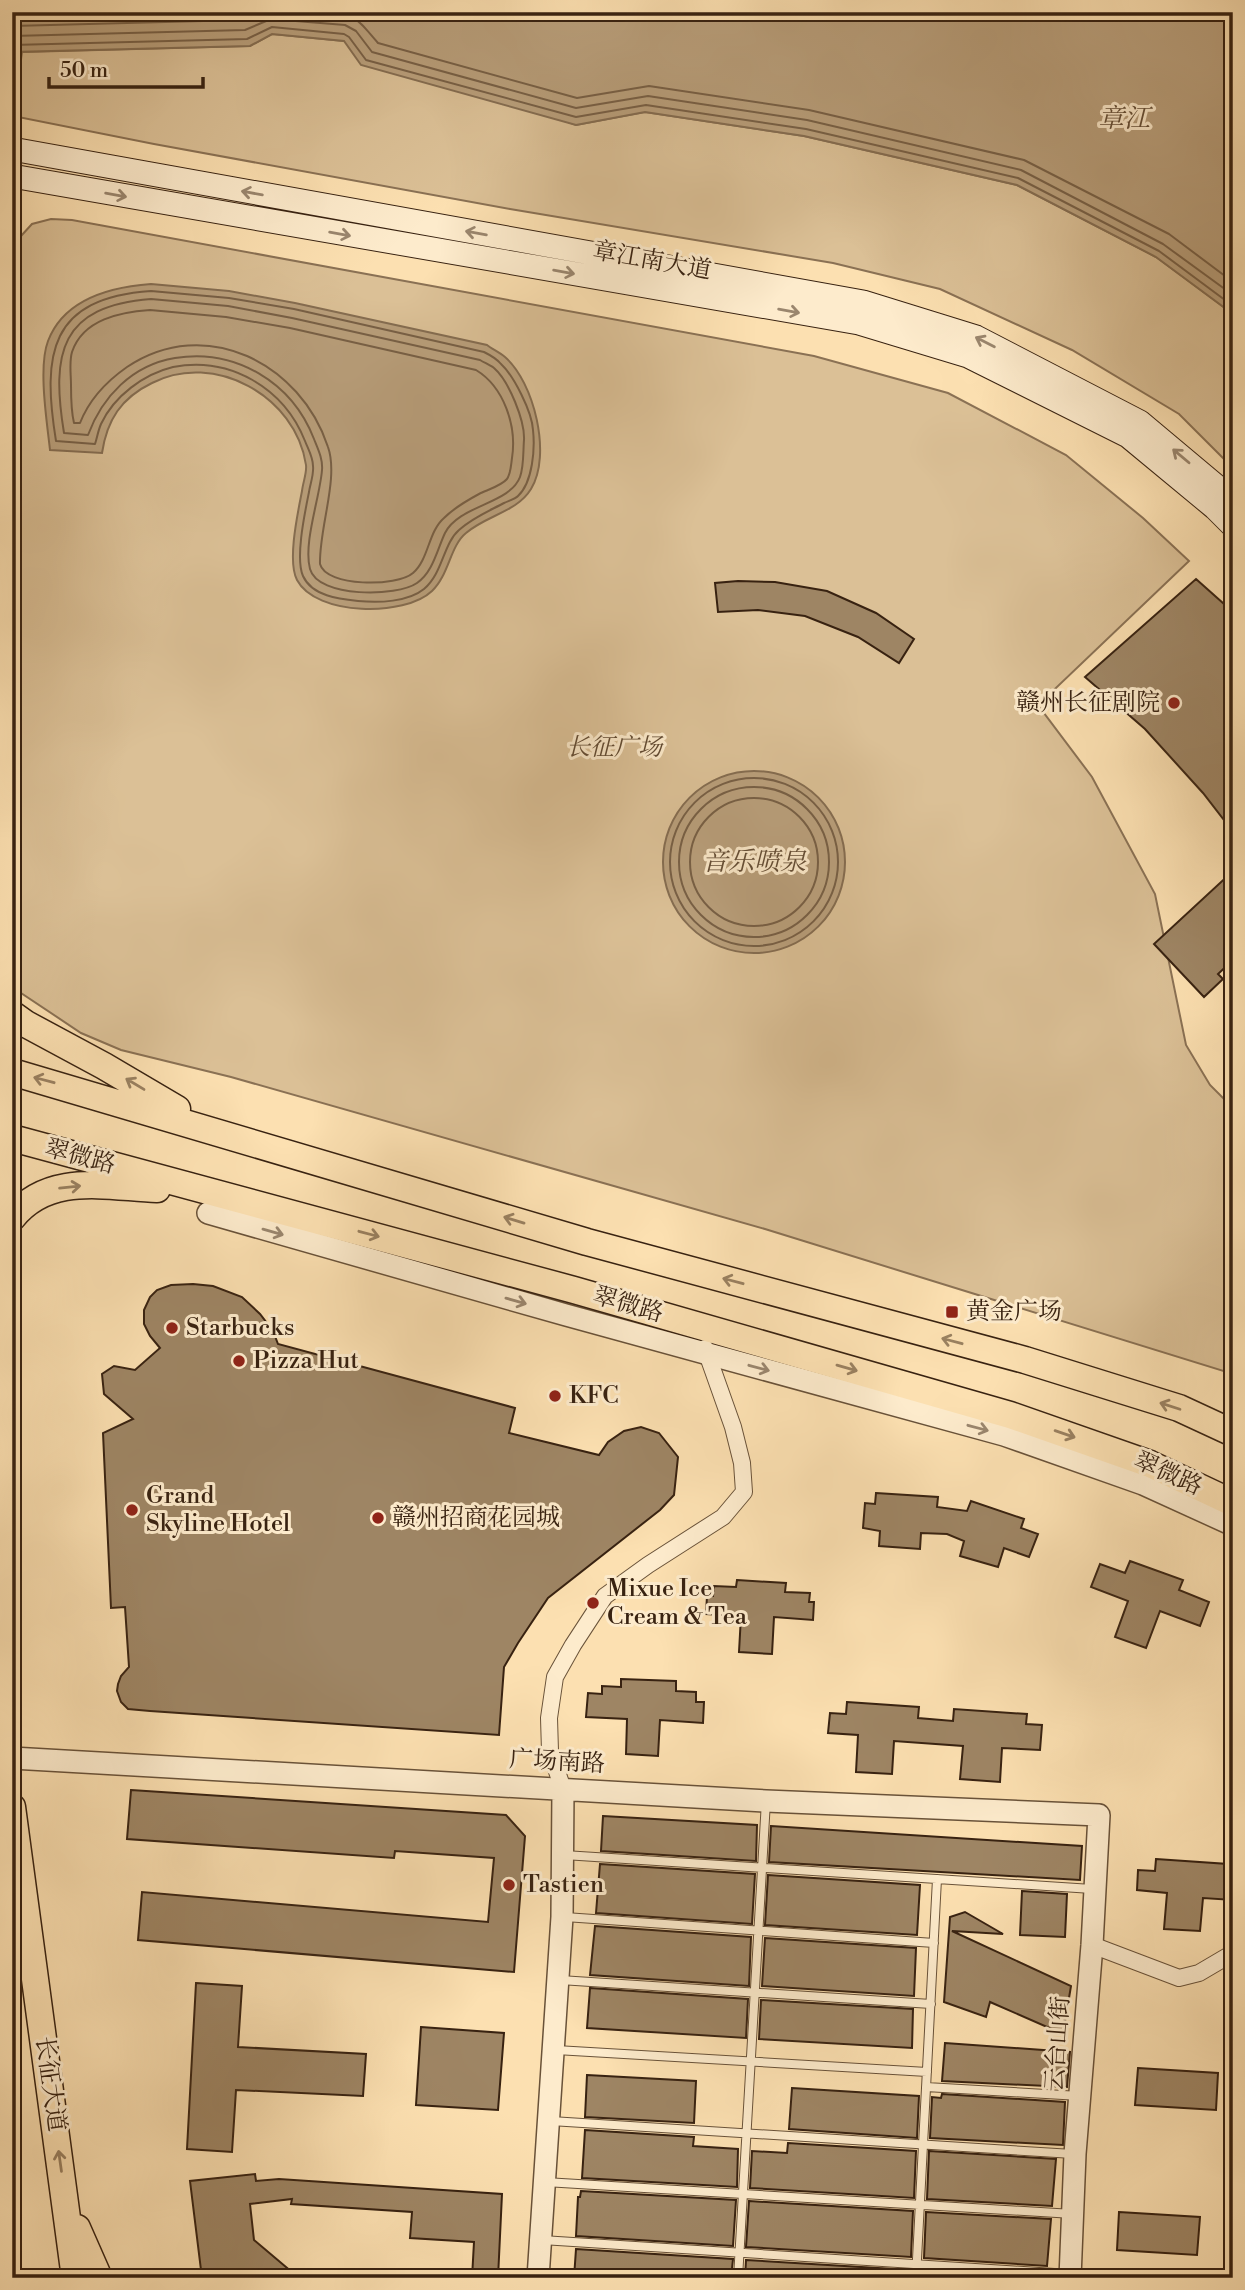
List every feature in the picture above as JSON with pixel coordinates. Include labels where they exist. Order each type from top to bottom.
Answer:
[{"type":"main road","name":"章江南大道","points":[[12,149],[863,302],[976,337],[1140,422],[1233,500]]},
{"type":"main road","name":"章江南大道","points":[[12,176],[859,323],[968,356],[1128,436],[1233,526]]},
{"type":"main road","points":[[12,1014],[215,1131]]},
{"type":"main road","name":"翠微路","points":[[12,1072],[587,1242],[1025,1360],[1179,1408],[1233,1433]]},
{"type":"main road","name":"翠微路","points":[[12,1138],[208,1202],[699,1325],[1010,1415],[1150,1464],[1233,1503]]},
{"type":"main road","points":[[12,1218],[40,1193],[68,1186],[208,1202]]},
{"type":"main road","name":"长征大道","points":[[12,1807],[75,2278]]},
{"type":"main road","points":[[66,2205],[99,2278]]},
{"type":"street","points":[[208,1202],[706,1353],[1004,1435],[1143,1484],[1233,1525]]},
{"type":"street","points":[[538,2278],[562,1917],[563,1789],[550,1751],[549,1718],[555,1677],[605,1597],[648,1565],[723,1517],[744,1492],[742,1463],[733,1427],[706,1353],[699,1325]]},
{"type":"street","name":"广场南路","points":[[12,1758],[766,1801],[1099,1815]]},
{"type":"street","name":"云台山街","points":[[1070,2276],[1075,2154],[1092,1945],[1099,1815]]},
{"type":"street","points":[[1092,1945],[1179,1978],[1199,1973],[1233,1953]]},
{"type":"lane","points":[[738,2278],[766,1801]]},
{"type":"lane","points":[[562,1855],[1095,1889]]},
{"type":"lane","points":[[916,2278],[937,1879]]},
{"type":"lane","points":[[562,1917],[934,1943]]},
{"type":"lane","points":[[557,1980],[930,2004]]},
{"type":"lane","points":[[553,2050],[927,2071]]},
{"type":"lane","points":[[926,2087],[1081,2096]]},
{"type":"lane","points":[[548,2121],[1075,2154]]},
{"type":"lane","points":[[545,2182],[1073,2214]]},
{"type":"lane","points":[[541,2240],[1070,2276]]},
{"type":"green space","points":[[272,34],[344,41],[576,125],[645,112],[804,136],[1017,185],[1156,257],[1233,314],[1233,468],[1179,414],[1072,350],[940,289],[833,263],[510,209],[13,116],[22,52],[250,46]]},
{"type":"green space","name":"长征广场","points":[[51,219],[72,220],[814,356],[948,393],[1066,455],[1143,518],[1189,561],[1038,705],[1092,777],[1155,894],[1186,1045],[1210,1085],[1233,1108],[1233,1374],[765,1229],[231,1077],[121,1050],[81,1033],[12,987],[12,292],[21,236],[32,224]]},
{"type":"water","name":"章江","points":[[12,12],[1233,12],[1233,314],[1156,257],[1017,185],[804,136],[645,112],[576,125],[361,65],[344,41],[272,34],[250,46],[12,52]]},
{"type":"water","points":[[151,284],[229,291],[487,345],[505,357],[515,368],[532,401],[540,439],[540,458],[531,489],[518,503],[466,533],[456,545],[438,584],[419,599],[402,605],[362,609],[322,601],[307,592],[294,572],[294,536],[306,468],[299,440],[286,419],[269,400],[249,386],[225,377],[201,373],[176,375],[152,383],[124,403],[112,420],[102,453],[50,450],[44,395],[44,365],[48,341],[55,327],[77,305],[90,298],[120,288]]},
{"type":"water","name":"音乐喷泉","points":[[754,771],[789,778],[818,798],[838,827],[845,862],[838,897],[818,926],[789,946],[754,953],[719,946],[690,926],[670,897],[663,862],[670,827],[690,798],[719,778]]},
{"type":"building","name":"赣州长征剧院","points":[[1196,579],[1233,612],[1233,812],[1224,820],[1145,729],[1085,677]]},
{"type":"building","points":[[775,582],[827,591],[876,613],[914,639],[899,663],[858,637],[805,616],[758,610],[718,612],[715,583]]},
{"type":"building","points":[[1233,871],[1233,960],[1218,974],[1223,979],[1204,997],[1154,944]]},
{"type":"building","name":"赣州招商花园城","points":[[171,1285],[213,1286],[242,1297],[260,1314],[273,1331],[278,1344],[515,1408],[509,1433],[599,1455],[608,1442],[624,1431],[641,1427],[659,1433],[678,1457],[674,1495],[660,1510],[548,1598],[518,1643],[504,1667],[499,1735],[150,1711],[128,1709],[121,1702],[117,1691],[118,1684],[129,1667],[125,1607],[111,1608],[103,1433],[133,1419],[104,1394],[102,1374],[114,1366],[135,1370],[160,1348],[144,1324],[144,1310],[150,1297],[157,1290]]},
{"type":"building","points":[[876,1493],[938,1497],[937,1507],[967,1511],[971,1501],[1024,1519],[1021,1528],[1038,1534],[1029,1557],[1004,1548],[998,1567],[960,1556],[964,1541],[947,1534],[921,1533],[920,1549],[879,1546],[880,1531],[863,1528],[865,1503],[875,1504]]},
{"type":"building","points":[[1130,1561],[1183,1580],[1179,1590],[1209,1602],[1200,1626],[1160,1611],[1146,1648],[1115,1637],[1128,1601],[1091,1587],[1100,1564],[1125,1573]]},
{"type":"building","points":[[737,1580],[786,1583],[785,1592],[810,1593],[809,1602],[814,1602],[813,1620],[774,1617],[772,1654],[739,1652],[741,1616],[706,1614],[707,1596],[713,1596],[714,1586],[736,1587]]},
{"type":"building","points":[[621,1679],[676,1681],[676,1691],[696,1692],[696,1702],[704,1702],[703,1723],[660,1720],[658,1756],[626,1754],[627,1719],[586,1717],[588,1693],[602,1694],[602,1686],[621,1687]]},
{"type":"building","points":[[847,1702],[919,1707],[918,1718],[953,1721],[954,1709],[1027,1714],[1026,1724],[1042,1725],[1040,1750],[1002,1748],[1000,1782],[960,1779],[963,1746],[894,1741],[892,1774],[856,1772],[858,1735],[828,1733],[830,1713],[846,1714]]},
{"type":"building","points":[[131,1790],[506,1815],[525,1836],[514,1972],[138,1940],[142,1892],[488,1922],[494,1858],[395,1851],[394,1858],[127,1839]]},
{"type":"building","points":[[603,1816],[757,1825],[756,1861],[601,1851]]},
{"type":"building","points":[[771,1826],[1082,1846],[1080,1880],[769,1862]]},
{"type":"building","points":[[1156,1859],[1228,1864],[1227,1875],[1233,1876],[1233,1900],[1203,1898],[1200,1931],[1164,1929],[1167,1893],[1137,1890],[1138,1870],[1155,1871]]},
{"type":"building","points":[[600,1864],[755,1874],[752,1924],[596,1913]]},
{"type":"building","points":[[768,1875],[920,1885],[917,1935],[765,1925]]},
{"type":"building","points":[[1022,1891],[1067,1894],[1065,1937],[1020,1935]]},
{"type":"building","points":[[965,1912],[1003,1934],[952,1931],[1071,1986],[1063,2034],[990,2002],[986,2017],[944,2002],[950,1917]]},
{"type":"building","points":[[595,1926],[751,1937],[749,1986],[590,1975]]},
{"type":"building","points":[[765,1938],[916,1948],[914,1996],[762,1986]]},
{"type":"building","points":[[196,1983],[242,1986],[238,2047],[366,2054],[363,2096],[236,2090],[232,2152],[187,2149]]},
{"type":"building","points":[[590,1988],[748,1999],[746,2038],[587,2028]]},
{"type":"building","points":[[761,2000],[913,2009],[912,2048],[759,2039]]},
{"type":"building","points":[[421,2027],[504,2033],[498,2110],[416,2105]]},
{"type":"building","points":[[945,2043],[1070,2052],[1067,2087],[942,2081]]},
{"type":"building","points":[[1138,2068],[1218,2073],[1216,2110],[1135,2105]]},
{"type":"building","points":[[587,2075],[696,2081],[694,2123],[585,2117]]},
{"type":"building","points":[[792,2088],[919,2096],[917,2138],[789,2129]]},
{"type":"building","points":[[942,2094],[1065,2102],[1063,2145],[930,2138],[932,2097],[941,2098]]},
{"type":"building","points":[[585,2130],[694,2137],[693,2146],[738,2149],[737,2187],[582,2178]]},
{"type":"building","points":[[788,2143],[916,2151],[914,2198],[750,2188],[752,2151],[787,2153]]},
{"type":"building","points":[[929,2151],[1056,2159],[1052,2206],[927,2199]]},
{"type":"building","points":[[255,2174],[256,2181],[279,2179],[502,2194],[498,2278],[472,2278],[474,2242],[410,2238],[412,2212],[291,2204],[292,2199],[250,2204],[254,2240],[299,2278],[202,2278],[190,2181]]},
{"type":"building","points":[[581,2191],[736,2200],[733,2246],[576,2236],[578,2197]]},
{"type":"building","points":[[749,2201],[913,2211],[911,2257],[746,2247]]},
{"type":"building","points":[[926,2212],[1051,2219],[1047,2266],[924,2258]]},
{"type":"building","points":[[1119,2212],[1200,2217],[1197,2255],[1117,2250]]},
{"type":"building","points":[[576,2249],[733,2259],[731,2278],[574,2278]]},
{"type":"building","points":[[746,2260],[910,2270],[909,2278],[745,2278]]},
{"type":"building","points":[[923,2271],[1026,2278],[923,2278]]},
{"type":"place","name":"赣州长征剧院","points":[[1174,703]]},
{"type":"place","name":"黄金广场","points":[[952,1312]]},
{"type":"place","name":"Starbucks","points":[[172,1328]]},
{"type":"place","name":"Pizza Hut","points":[[239,1361]]},
{"type":"place","name":"KFC","points":[[555,1396]]},
{"type":"place","name":"Grand Skyline Hotel","points":[[132,1510]]},
{"type":"place","name":"赣州招商花园城","points":[[378,1518]]},
{"type":"place","name":"Mixue Ice Cream & Tea","points":[[593,1603]]},
{"type":"place","name":"Tastien","points":[[509,1885]]}]
